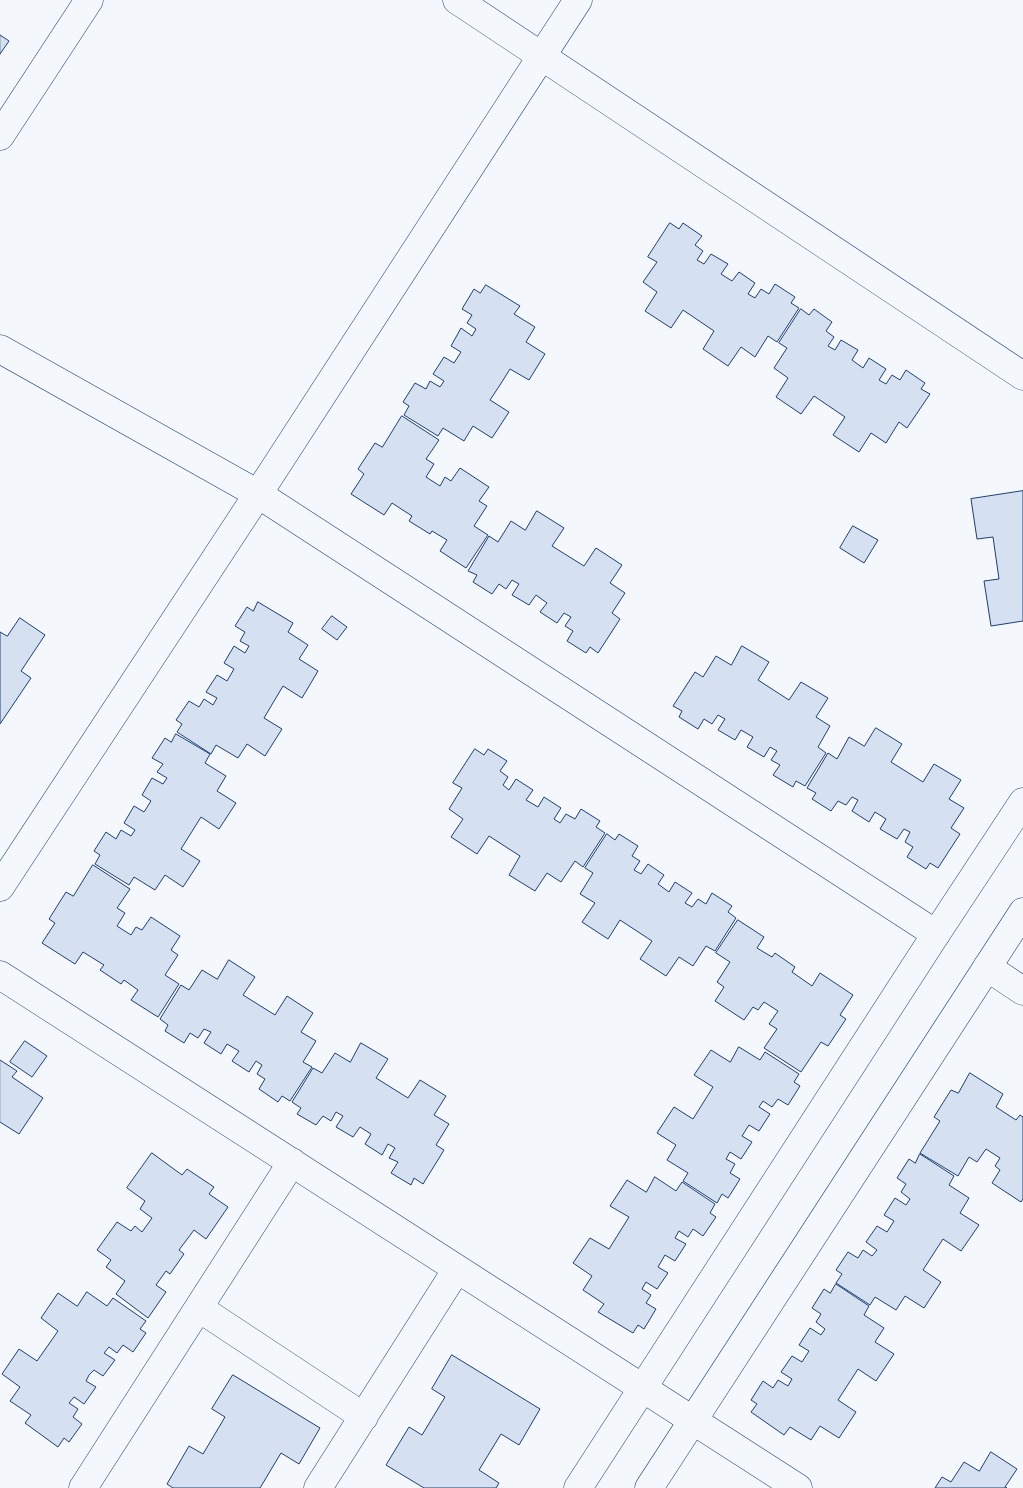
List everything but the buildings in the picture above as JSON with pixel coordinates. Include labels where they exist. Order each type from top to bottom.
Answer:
[{"type":"street","points":[[0,136],[89,0]]},
{"type":"street","points":[[457,0],[1023,376]]},
{"type":"street","points":[[0,887],[258,494],[578,0]]},
{"type":"street","points":[[0,349],[258,494],[936,934]]},
{"type":"street","points":[[578,1488],[1023,802]]},
{"type":"street","points":[[649,1488],[1023,912]]},
{"type":"street","points":[[987,966],[1023,991]]},
{"type":"street","points":[[0,975],[798,1488]]},
{"type":"street","points":[[91,1485],[199,1308],[292,1162]]},
{"type":"street","points":[[318,1488],[457,1269]]},
{"type":"street","points":[[199,1308],[364,1417]]}]
